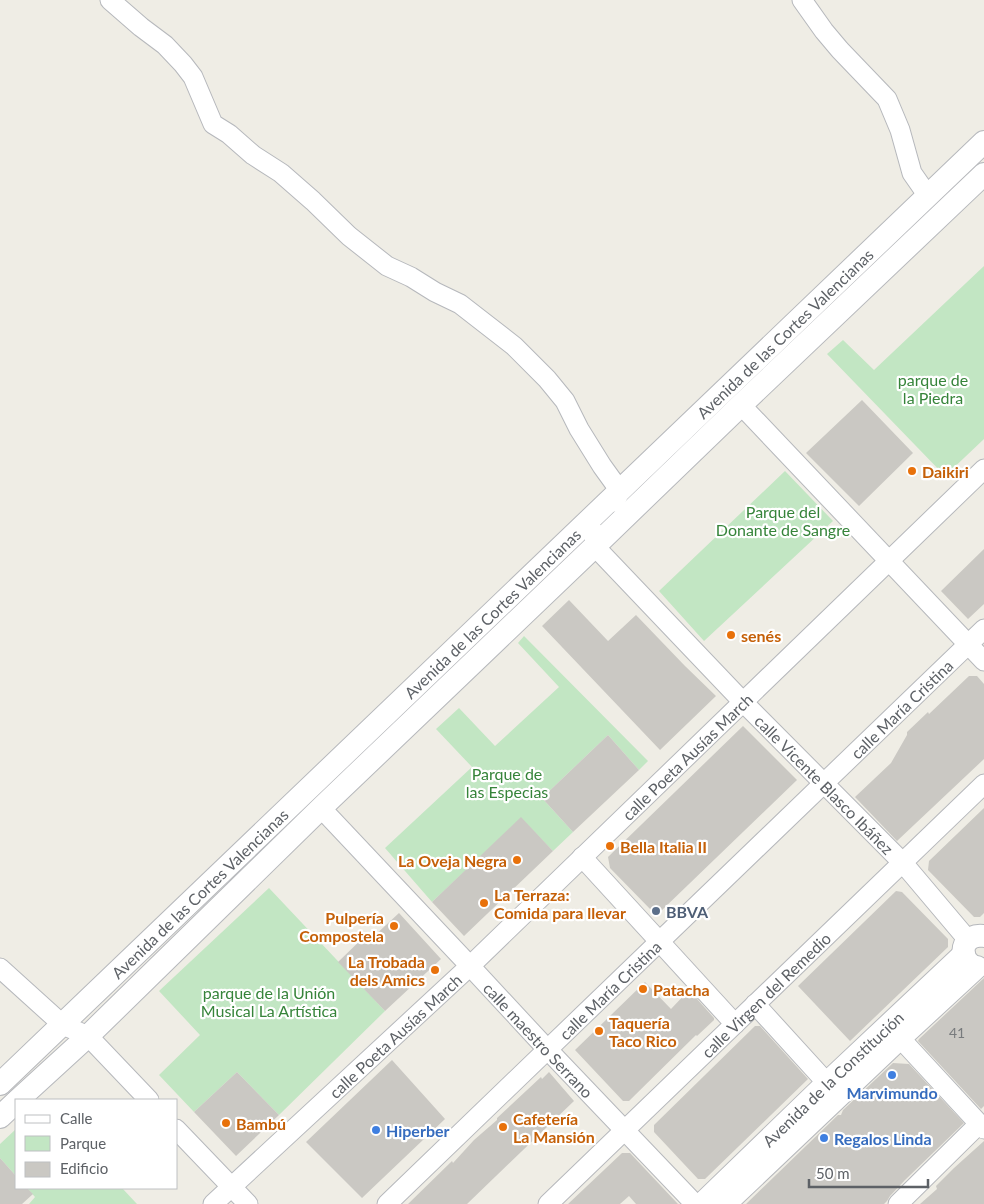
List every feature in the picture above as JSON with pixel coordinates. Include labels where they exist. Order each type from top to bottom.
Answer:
[{"type":"street","points":[[110,0],[165,46],[183,64],[193,77],[213,124],[281,174],[313,201],[349,236],[387,266],[460,304],[514,346],[547,379],[565,401],[588,444],[620,491],[609,512],[594,531],[595,546]]},
{"type":"street","points":[[802,0],[840,50],[887,99],[900,130],[912,172],[928,196]]},
{"type":"street","name":"Avenida de las Cortes Valencianas","points":[[0,1084],[984,142]]},
{"type":"street","name":"Avenida de las Cortes Valencianas","points":[[19,1099],[88,1036],[320,808],[984,174]]},
{"type":"street","points":[[741,405],[984,661]]},
{"type":"street","name":"calle Poeta Ausías March","points":[[213,1204],[470,966],[984,469]]},
{"type":"street","name":"calle Vicente Blasco Ibáñez","points":[[595,546],[743,702],[903,863],[977,947]]},
{"type":"street","name":"calle María Cristina","points":[[387,1204],[984,629]]},
{"type":"street","name":"calle Virgen del Remedio","points":[[548,1204],[984,784]]},
{"type":"street","name":"calle maestro Serrano","points":[[320,808],[695,1204]]},
{"type":"street","points":[[582,857],[734,1024]]},
{"type":"street","name":"Avenida de la Constitución","points":[[725,1204],[900,1038],[977,947]]},
{"type":"street","name":"Avenida de la Constitución","points":[[702,1204],[827,1083],[977,947]]},
{"type":"street","points":[[0,968],[63,1025],[88,1036],[148,1099]]},
{"type":"street","points":[[755,1004],[827,1083]]},
{"type":"street","points":[[898,1204],[982,1127],[900,1038]]},
{"type":"street","name":"Avenida de las Cortes Valencianas","points":[[0,1117],[15,1103]]},
{"type":"street","points":[[178,1131],[248,1204]]},
{"type":"green space","name":"parque de la Piedra","points":[[984,266],[984,439],[945,476],[827,354],[843,340],[874,370]]},
{"type":"green space","name":"Parque del Donante de Sangre","points":[[785,471],[833,521],[704,641],[659,591]]},
{"type":"green space","name":"Parque de las Especias","points":[[524,636],[648,761],[639,770],[608,735],[542,798],[573,832],[553,851],[521,818],[432,902],[385,848],[472,767],[436,729],[459,708],[495,746],[559,687],[518,643]]},
{"type":"green space","name":"parque de la Unión Musical La Artística","points":[[269,888],[385,1011],[279,1115],[237,1072],[194,1112],[159,1075],[200,1035],[159,991]]},
{"type":"green space","points":[[15,1130],[15,1175],[0,1158],[0,1144]]},
{"type":"green space","points":[[28,1189],[123,1189],[137,1204],[29,1204],[35,1197]]},
{"type":"building","points":[[862,400],[913,453],[859,506],[806,453]]},
{"type":"building","points":[[984,549],[984,604],[968,619],[941,591]]},
{"type":"building","points":[[569,600],[608,641],[636,615],[716,696],[660,750],[542,626]]},
{"type":"building","points":[[969,676],[977,676],[984,684],[984,759],[897,841],[855,797],[891,763],[907,732]]},
{"type":"building","points":[[743,726],[797,780],[661,911],[651,910],[610,868],[608,857]]},
{"type":"building","points":[[608,735],[639,770],[573,832],[542,798]]},
{"type":"building","points":[[984,808],[984,913],[980,917],[974,917],[928,870],[929,861]]},
{"type":"building","points":[[521,817],[553,851],[464,936],[432,902]]},
{"type":"building","points":[[896,891],[902,892],[948,939],[948,947],[850,1041],[798,986]]},
{"type":"building","points":[[399,913],[441,959],[385,1011],[338,962],[368,933],[372,938]]},
{"type":"building","points":[[984,978],[984,1106],[981,1109],[918,1041]]},
{"type":"building","points":[[645,982],[671,1009],[689,990],[714,1020],[696,1035],[629,1101],[623,1101],[575,1050]]},
{"type":"building","points":[[755,1026],[760,1026],[808,1079],[705,1179],[698,1179],[654,1132],[654,1125]]},
{"type":"building","name":"Hiperber","points":[[392,1060],[445,1119],[362,1198],[306,1142]]},
{"type":"building","points":[[893,1063],[909,1064],[964,1123],[905,1180],[884,1204],[746,1204],[838,1115],[841,1115],[843,1110]]},
{"type":"building","points":[[237,1072],[279,1115],[236,1156],[194,1112]]},
{"type":"building","points":[[549,1072],[574,1101],[467,1204],[408,1204],[452,1161],[453,1163],[497,1118],[541,1077],[542,1079]]},
{"type":"building","points":[[984,1141],[984,1204],[920,1204],[937,1189],[936,1186],[954,1168]]},
{"type":"building","points":[[622,1153],[630,1153],[678,1204],[636,1204],[629,1196],[620,1204],[568,1204]]},
{"type":"building","points":[[0,1158],[15,1175],[15,1189],[28,1189],[33,1194],[22,1204],[0,1204]]},
{"type":"place","name":"Daikiri","points":[[912,471]]},
{"type":"place","name":"senés","points":[[731,635]]},
{"type":"place","name":"Bella Italia II","points":[[610,846]]},
{"type":"place","name":"La Oveja Negra","points":[[517,860]]},
{"type":"place","name":"La Terraza: Comida para llevar","points":[[484,903]]},
{"type":"place","name":"BBVA","points":[[656,911]]},
{"type":"place","name":"Pulpería Compostela","points":[[394,926]]},
{"type":"place","name":"La Trobada dels Amics","points":[[435,970]]},
{"type":"place","name":"Patacha","points":[[643,989]]},
{"type":"place","name":"Taquería Taco Rico","points":[[599,1031]]},
{"type":"place","name":"Marvimundo","points":[[892,1075]]},
{"type":"place","name":"Bambú","points":[[226,1123]]},
{"type":"place","name":"Cafetería La Mansión","points":[[503,1127]]},
{"type":"place","name":"Hiperber","points":[[376,1130]]},
{"type":"place","name":"Regalos Linda","points":[[824,1138]]}]
